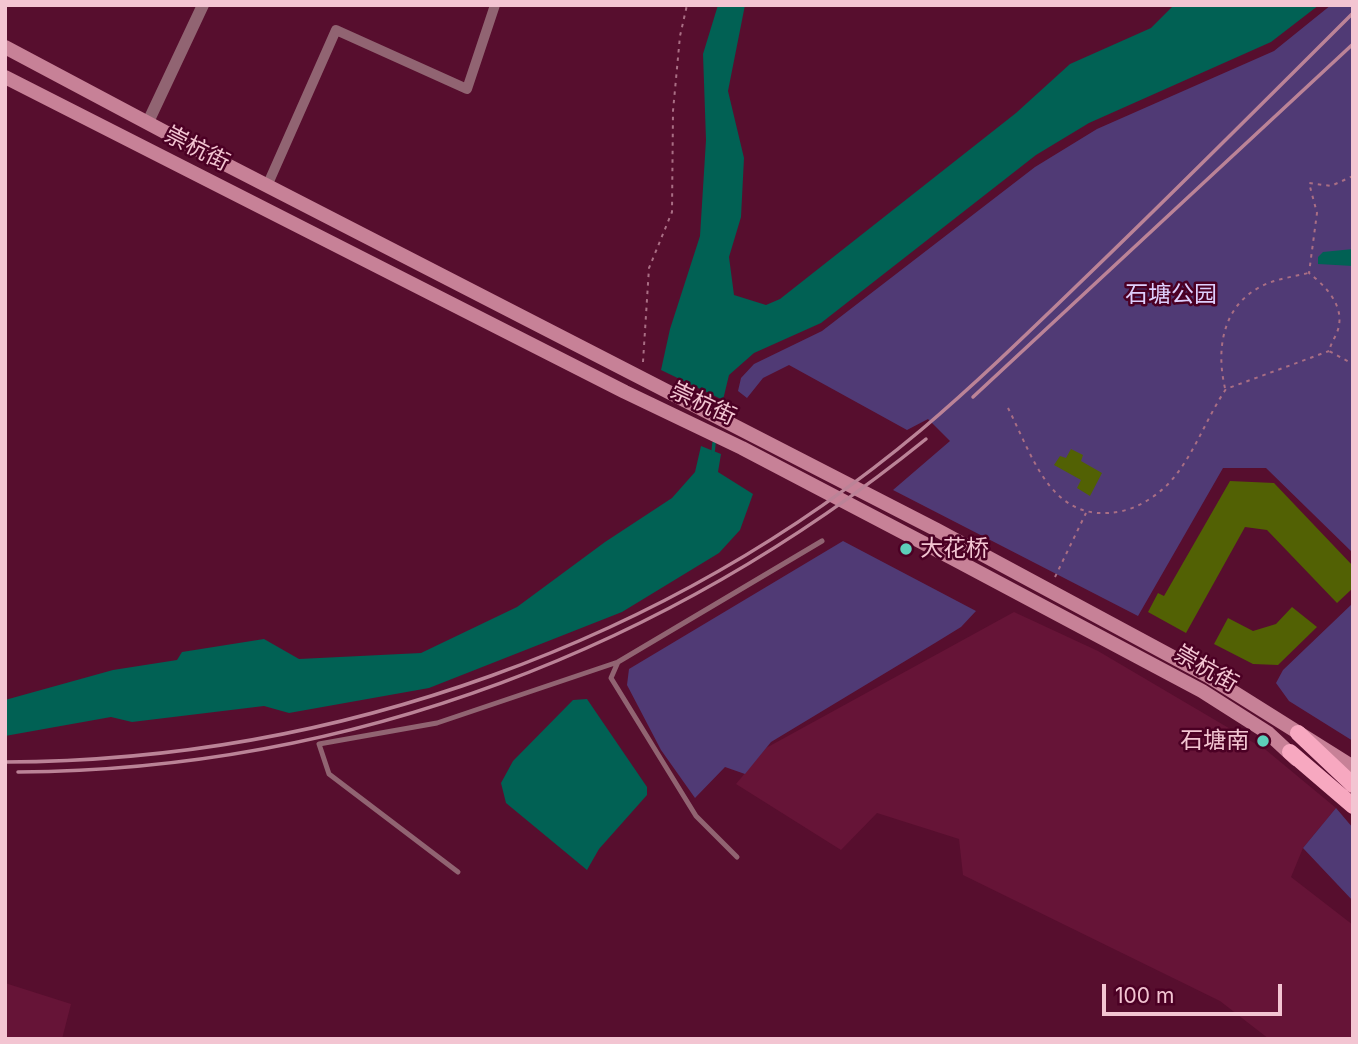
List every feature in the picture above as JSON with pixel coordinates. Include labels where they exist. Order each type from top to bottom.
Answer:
[{"type":"highway","points":[[1298,733],[1353,785]]},
{"type":"highway","points":[[1290,752],[1353,806]]},
{"type":"main road","name":"崇杭街","points":[[5,47],[267,186],[920,521],[1208,676],[1353,767]]},
{"type":"main road","name":"崇杭街","points":[[5,77],[625,392],[742,448],[1202,691],[1268,733],[1353,815]]},
{"type":"street","points":[[148,122],[203,5]]},
{"type":"street","points":[[267,186],[336,30],[467,89],[495,5]]},
{"type":"lane","points":[[458,872],[329,774],[319,744],[437,723],[618,662],[822,541]]},
{"type":"lane","points":[[618,662],[611,678],[696,816],[737,857]]},
{"type":"path","points":[[642,378],[649,268],[672,212],[673,111],[680,36],[687,5]]},
{"type":"path","points":[[1309,273],[1317,213],[1309,183],[1331,186],[1353,176]]},
{"type":"path","points":[[1008,408],[1055,493],[1077,510],[1100,515],[1128,510],[1154,496],[1173,479],[1192,452],[1226,389],[1329,351],[1340,324],[1335,303],[1327,288],[1309,273]]},
{"type":"path","points":[[1226,389],[1222,372],[1222,331],[1236,307],[1260,287],[1309,273]]},
{"type":"path","points":[[1329,351],[1353,364]]},
{"type":"path","points":[[1048,592],[1087,512]]},
{"type":"shaded area","points":[[718,5],[745,5],[728,91],[744,158],[741,217],[729,257],[734,295],[766,305],[780,299],[1016,113],[1070,64],[1151,28],[1174,5],[1319,5],[1271,42],[1089,123],[1036,155],[821,323],[754,353],[729,375],[723,400],[661,370],[670,329],[700,236],[706,140],[703,54]]},
{"type":"shaded area","points":[[1353,249],[1353,266],[1318,264],[1318,257],[1323,252]]},
{"type":"shaded area","points":[[701,446],[721,454],[718,472],[753,494],[740,530],[719,553],[622,612],[429,688],[289,713],[264,706],[132,722],[111,717],[5,736],[5,700],[113,670],[177,660],[182,652],[264,639],[299,659],[421,653],[517,607],[605,542],[672,498],[695,472]]},
{"type":"shaded area","points":[[1014,612],[1098,651],[1266,750],[1336,808],[1303,848],[1291,877],[1353,925],[1353,1039],[1269,1039],[1220,1001],[963,875],[959,839],[877,813],[841,850],[736,784],[766,748]]},
{"type":"shaded area","points":[[587,699],[647,787],[647,795],[599,849],[587,870],[506,803],[501,783],[513,761],[573,700]]},
{"type":"shaded area","points":[[5,983],[71,1004],[62,1039],[5,1039]]},
{"type":"green space","name":"石塘公园","points":[[1331,5],[1353,5],[1353,553],[1266,468],[1223,468],[1138,616],[893,490],[950,441],[928,419],[907,430],[789,365],[763,378],[747,398],[738,391],[741,378],[754,364],[822,331],[1035,167],[1097,129],[1274,51]]},
{"type":"green space","points":[[843,541],[976,611],[961,627],[771,742],[745,774],[725,767],[695,798],[661,750],[627,685],[629,669]]},
{"type":"green space","points":[[1353,603],[1353,741],[1289,701],[1276,683],[1283,670]]},
{"type":"green space","points":[[1336,808],[1353,828],[1353,901],[1303,848]]},
{"type":"building","points":[[1071,449],[1083,455],[1081,461],[1102,473],[1090,496],[1077,488],[1081,480],[1054,465],[1060,456],[1066,458]]},
{"type":"building","points":[[1230,481],[1274,483],[1353,566],[1353,588],[1337,603],[1267,530],[1245,527],[1186,633],[1148,612],[1158,593],[1164,596]]},
{"type":"building","points":[[1292,607],[1317,627],[1278,665],[1253,664],[1214,644],[1228,618],[1253,631],[1276,624]]},
{"type":"waterway","points":[[713,453],[714,443]]},
{"type":"railway","points":[[5,762],[129,756],[252,740],[373,713],[492,676],[607,628],[717,572],[822,505],[943,411],[1124,240],[1353,13]]},
{"type":"railway","points":[[973,397],[1353,44]]},
{"type":"railway","points":[[18,772],[142,766],[264,749],[384,721],[500,683],[613,636],[722,579],[827,513],[926,439]]},
{"type":"place","name":"大花桥","points":[[906,549]]},
{"type":"place","name":"石塘南","points":[[1263,741]]}]
